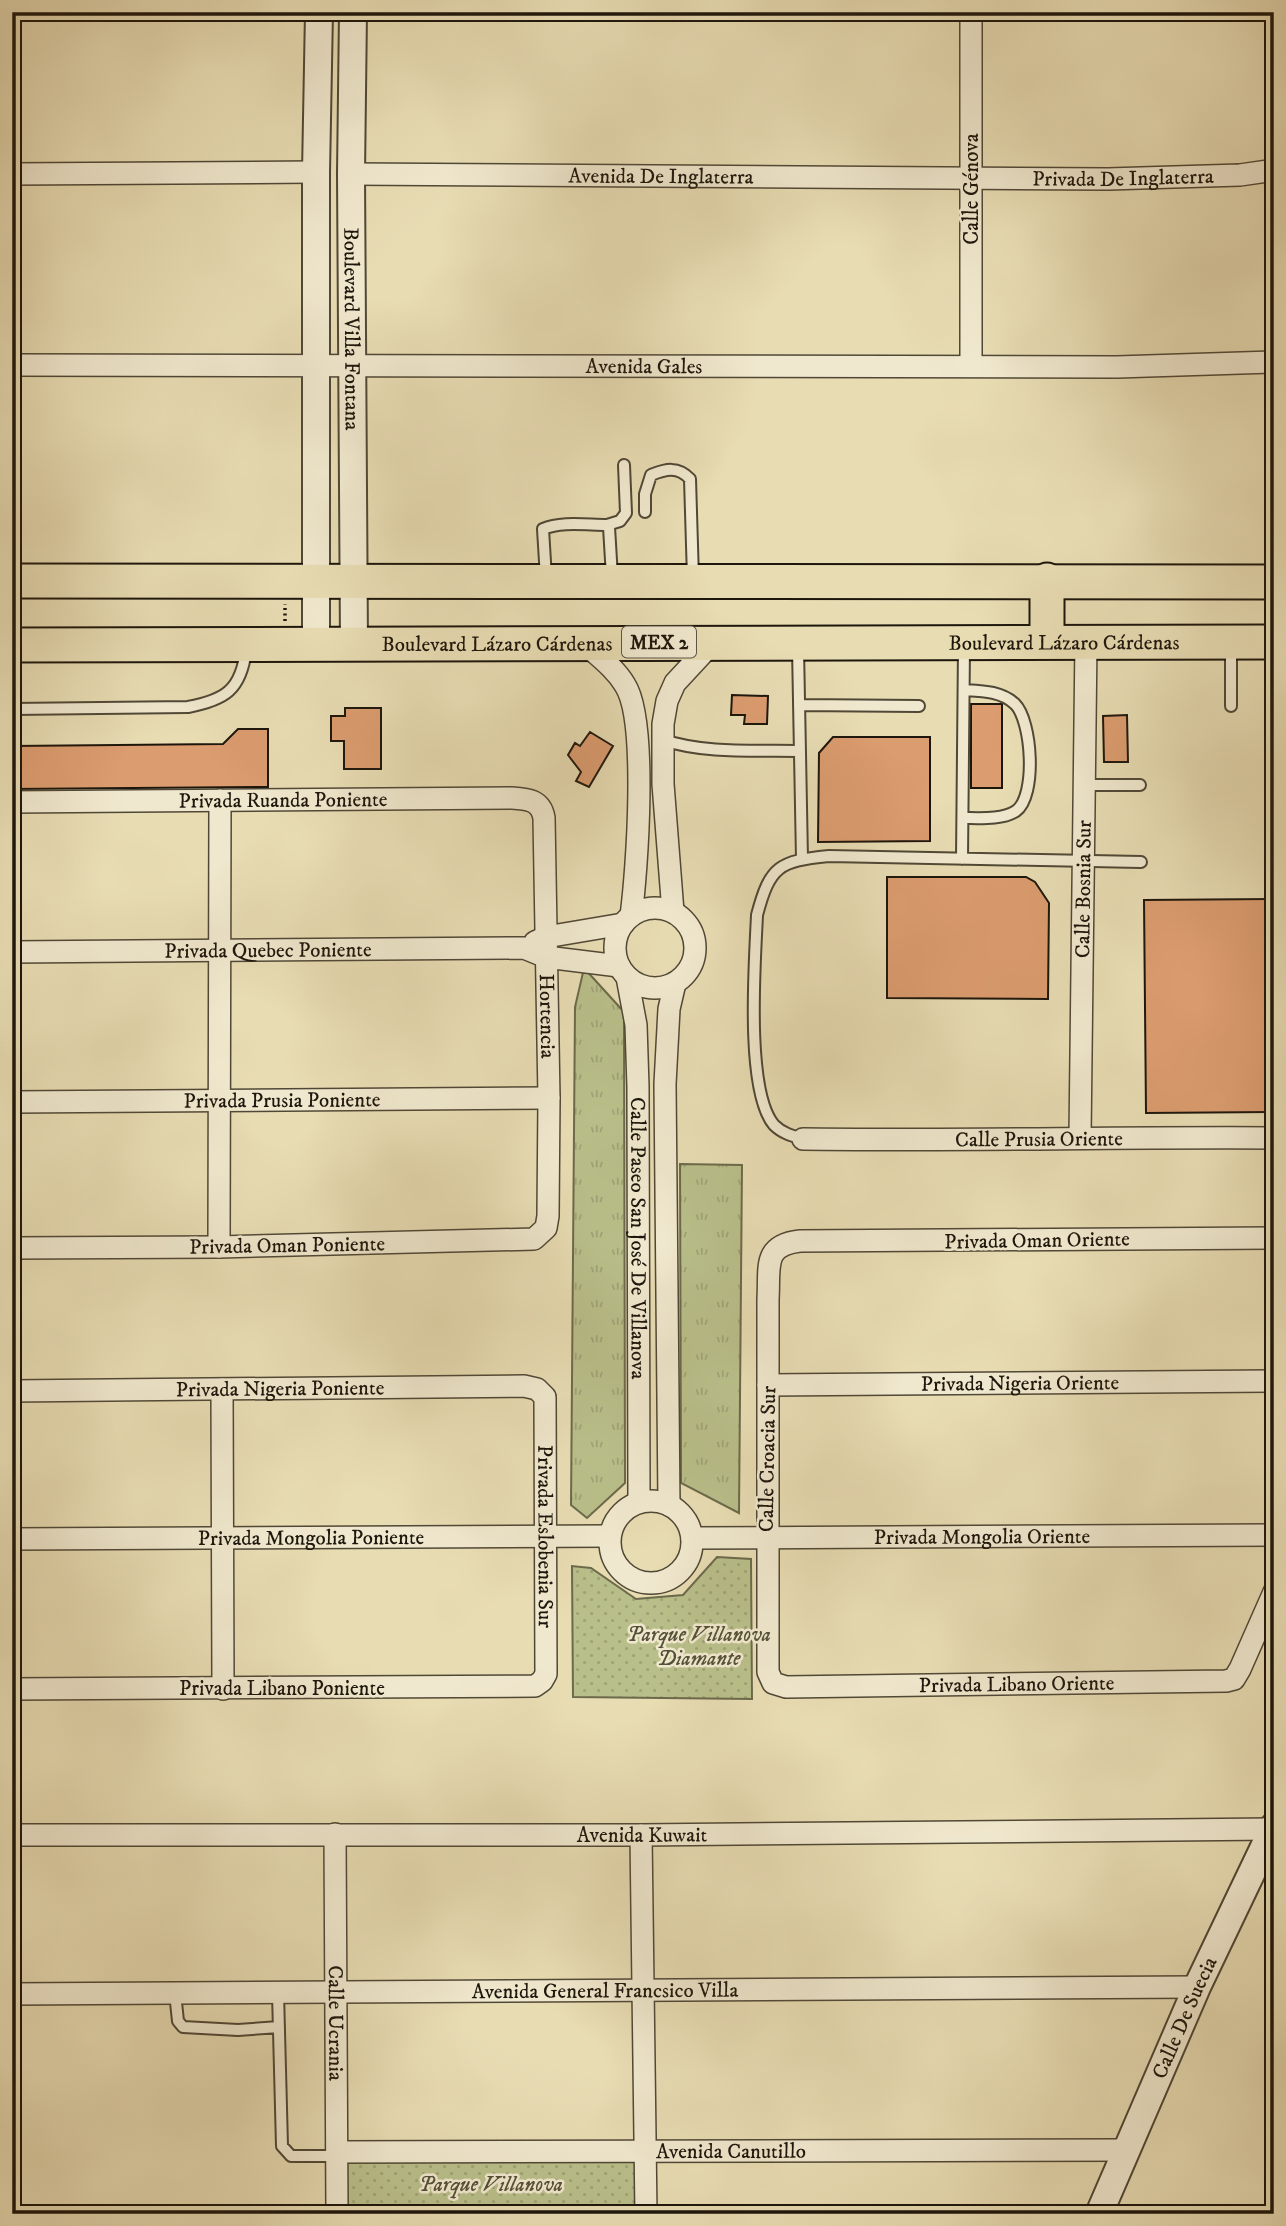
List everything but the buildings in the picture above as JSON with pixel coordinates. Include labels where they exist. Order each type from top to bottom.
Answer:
[{"type":"main road","points":[[1047,580],[1047,641]]},
{"type":"main road","points":[[12,581],[1274,582]]},
{"type":"main road","name":"Boulevard Lázaro Cárdenas","points":[[12,645],[1274,642]]},
{"type":"street","name":"Boulevard Villa Fontana","points":[[300,644],[301,581],[317,364],[319,12]]},
{"type":"street","name":"Boulevard Villa Fontana","points":[[353,12],[351,174],[354,644]]},
{"type":"street","name":"Calle Génova","points":[[971,12],[971,365]]},
{"type":"street","name":"Privada De Inglaterra","points":[[971,177],[1108,179],[1240,174],[1274,170]]},
{"type":"street","points":[[12,173],[316,172]]},
{"type":"street","name":"Avenida De Inglaterra","points":[[351,174],[971,177]]},
{"type":"street","name":"Avenida Gales","points":[[12,365],[1116,367],[1274,362]]},
{"type":"street","name":"Calle Bosnia Sur","points":[[1080,1137],[1086,641]]},
{"type":"street","points":[[546,947],[627,920],[651,908],[673,912],[691,930],[695,956],[688,972],[675,984],[661,988],[646,988],[623,971],[615,947],[617,935],[627,920],[638,829],[637,738],[633,701],[626,685],[615,671],[583,642]]},
{"type":"street","points":[[673,912],[667,862],[663,740],[667,701],[675,683],[713,642]]},
{"type":"street","name":"Privada Ruanda Poniente","points":[[12,802],[523,799],[538,803],[544,818]]},
{"type":"street","points":[[219,1247],[220,800]]},
{"type":"street","name":"Hortencia","points":[[544,818],[549,1098],[548,1216]]},
{"type":"street","name":"Privada Quebec Poniente","points":[[12,952],[546,947],[623,971]]},
{"type":"street","name":"Calle Paseo San José De Villanova","points":[[623,971],[636,1025],[639,1502]]},
{"type":"street","name":"Calle Paseo San José De Villanova","points":[[668,1505],[665,1221],[667,1033],[675,984]]},
{"type":"street","name":"Privada Prusia Poniente","points":[[12,1102],[549,1098]]},
{"type":"street","name":"Calle Prusia Oriente","points":[[803,1139],[928,1141],[1080,1137],[1274,1138]]},
{"type":"street","name":"Privada Oman Poniente","points":[[12,1248],[521,1241],[534,1239],[539,1235],[546,1228],[548,1216]]},
{"type":"street","points":[[639,1222],[665,1221]]},
{"type":"street","name":"Privada Oman Oriente","points":[[800,1241],[1274,1238]]},
{"type":"street","name":"Calle Croacia Sur","points":[[786,1687],[773,1683],[768,1672],[768,1299],[772,1254],[777,1247],[800,1241]]},
{"type":"street","name":"Privada Nigeria Oriente","points":[[768,1385],[1274,1381]]},
{"type":"street","name":"Privada Nigeria Poniente","points":[[12,1391],[524,1386],[537,1389],[545,1397]]},
{"type":"street","points":[[222,1389],[223,1689]]},
{"type":"street","name":"Privada Eslobenia Sur","points":[[545,1397],[546,1674]]},
{"type":"street","points":[[639,1502],[668,1505],[682,1516],[692,1538],[691,1550],[681,1569],[673,1576],[654,1582],[633,1579],[617,1566],[612,1556],[610,1536],[620,1515],[639,1502]]},
{"type":"street","name":"Privada Mongolia Oriente","points":[[692,1538],[1274,1535]]},
{"type":"street","name":"Privada Mongolia Poniente","points":[[12,1539],[610,1536]]},
{"type":"street","name":"Privada Libano Oriente","points":[[786,1687],[1226,1681],[1234,1679],[1240,1669],[1274,1592]]},
{"type":"street","name":"Privada Libano Poniente","points":[[12,1689],[535,1686],[546,1674]]},
{"type":"street","name":"Avenida Kuwait","points":[[12,1835],[641,1835],[1273,1827]]},
{"type":"street","name":"Calle De Suecia","points":[[1099,2214],[1198,1987],[1273,1827]]},
{"type":"street","name":"Calle Ucrania","points":[[335,1834],[337,2214]]},
{"type":"street","points":[[641,1835],[646,2214]]},
{"type":"street","name":"Avenida General Francsico Villa","points":[[12,1994],[1198,1987]]},
{"type":"street","name":"Avenida Canutillo","points":[[337,2154],[1126,2150]]},
{"type":"lane","points":[[546,581],[543,529],[554,526],[607,525],[620,521],[626,513],[624,465]]},
{"type":"lane","points":[[645,512],[645,494],[651,475],[668,468],[683,472],[690,479],[693,581]]},
{"type":"lane","points":[[607,525],[610,530],[612,581]]},
{"type":"lane","points":[[962,859],[964,641]]},
{"type":"lane","points":[[798,642],[802,859]]},
{"type":"lane","points":[[1231,642],[1231,706]]},
{"type":"lane","points":[[12,709],[188,708],[209,703],[223,698],[233,687],[240,673],[247,644]]},
{"type":"lane","points":[[963,818],[991,817],[1016,811],[1025,801],[1029,772],[1026,726],[1020,711],[1004,696],[964,690]]},
{"type":"lane","points":[[799,705],[919,706]]},
{"type":"lane","points":[[663,740],[706,749],[799,751]]},
{"type":"lane","points":[[1084,785],[1140,785]]},
{"type":"lane","points":[[803,1139],[786,1134],[775,1126],[761,1100],[756,1055],[757,915],[763,892],[772,874],[785,864],[829,856],[1141,862]]},
{"type":"lane","points":[[174,1993],[178,2021],[183,2027],[238,2030],[279,2027]]},
{"type":"lane","points":[[278,1993],[282,2146],[291,2156],[337,2154]]},
{"type":"path","points":[[300,644],[301,581]]},
{"type":"green space","points":[[584,968],[624,1012],[625,1483],[587,1518],[571,1505],[575,1007]]},
{"type":"green space","points":[[680,1164],[742,1165],[739,1513],[681,1483]]},
{"type":"green space","name":"Parque Villanova Diamante","points":[[717,1557],[751,1559],[752,1699],[573,1697],[572,1566],[591,1568],[636,1599],[683,1595]]},
{"type":"green space","name":"Parque Villanova","points":[[338,2155],[644,2155],[644,2214],[338,2214]]}]
